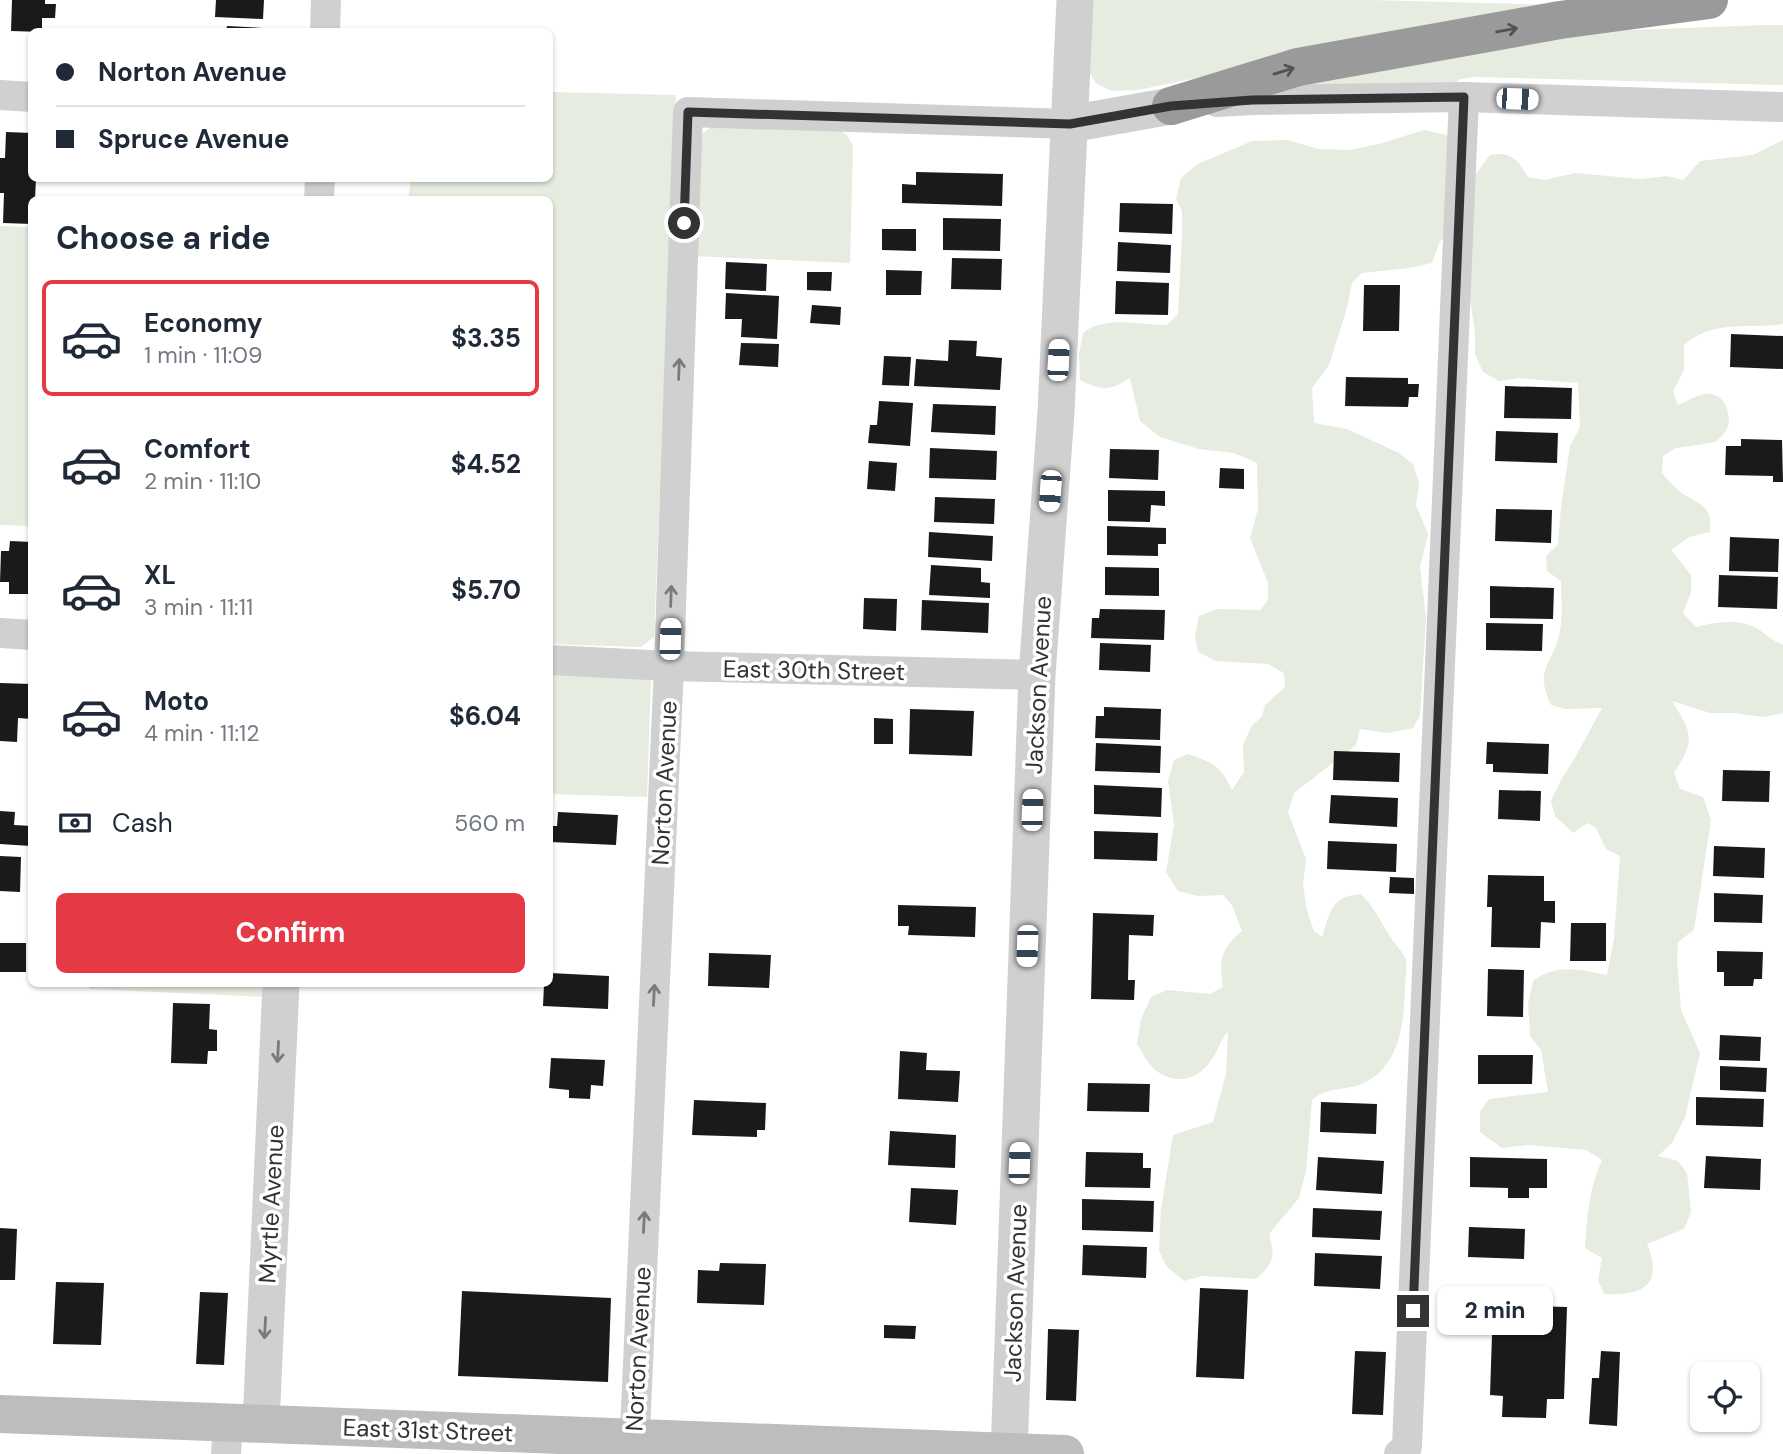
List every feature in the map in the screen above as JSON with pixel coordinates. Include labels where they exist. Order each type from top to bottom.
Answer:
[{"type":"highway","points":[[1171,106],[1298,67],[1560,20],[1709,0]]},
{"type":"main road","name":"East 31st Street","points":[[0,1414],[238,1434],[634,1446],[1065,1454]]},
{"type":"street","points":[[325,28],[326,0]]},
{"type":"street","name":"Jackson Avenue","points":[[1009,1453],[1037,675],[1056,412],[1075,0]]},
{"type":"street","points":[[0,95],[28,97]]},
{"type":"street","points":[[1070,124],[1171,106],[1252,100],[1464,97],[1783,107]]},
{"type":"street","points":[[1399,1454],[1406,1447],[1408,1422],[1464,97]]},
{"type":"street","name":"Norton Avenue","points":[[634,1446],[669,666],[688,112],[1070,124]]},
{"type":"street","points":[[0,634],[28,635]]},
{"type":"street","name":"East 30th Street","points":[[553,660],[669,666],[1037,675]]},
{"type":"street","name":"Myrtle Avenue","points":[[238,1434],[281,987]]},
{"type":"shaded area","points":[[1092,0],[1371,0],[1601,6],[1429,30],[1138,90],[1111,91],[1096,83],[1089,72]]},
{"type":"shaded area","points":[[1783,25],[1783,85],[1474,77],[1460,79],[1448,88],[1263,91],[1607,31]]},
{"type":"shaded area","points":[[553,92],[676,95],[654,637],[641,647],[553,644],[553,196],[409,196],[411,182],[553,182]]},
{"type":"shaded area","points":[[715,124],[834,127],[847,135],[853,146],[850,263],[693,256],[697,144],[703,133]]},
{"type":"shaded area","points":[[1424,130],[1447,135],[1468,184],[1490,155],[1497,154],[1513,158],[1528,177],[1545,180],[1575,173],[1640,179],[1667,176],[1683,180],[1700,161],[1753,155],[1783,140],[1783,324],[1718,328],[1706,331],[1684,345],[1684,370],[1673,391],[1678,405],[1701,395],[1715,395],[1725,405],[1729,415],[1728,425],[1725,433],[1716,442],[1676,448],[1663,456],[1662,473],[1680,492],[1704,507],[1710,523],[1710,532],[1689,537],[1671,550],[1691,575],[1691,592],[1683,613],[1696,627],[1743,623],[1783,645],[1783,713],[1764,717],[1710,713],[1672,701],[1684,721],[1689,737],[1686,752],[1674,773],[1680,789],[1703,797],[1711,820],[1694,930],[1678,942],[1677,960],[1681,1010],[1700,1053],[1685,1117],[1672,1143],[1658,1156],[1678,1161],[1687,1173],[1691,1212],[1684,1229],[1647,1244],[1652,1258],[1651,1279],[1646,1286],[1629,1293],[1604,1294],[1598,1280],[1602,1258],[1585,1248],[1591,1192],[1602,1160],[1586,1150],[1528,1145],[1502,1148],[1480,1132],[1480,1111],[1489,1099],[1548,1092],[1541,1050],[1530,1036],[1528,1004],[1533,981],[1551,972],[1569,969],[1607,975],[1614,939],[1620,856],[1606,849],[1596,828],[1588,823],[1573,833],[1555,816],[1551,801],[1602,708],[1566,709],[1551,705],[1544,682],[1546,666],[1560,631],[1562,613],[1561,581],[1547,571],[1546,556],[1558,544],[1570,446],[1580,427],[1578,383],[1519,378],[1499,381],[1483,372],[1475,354],[1475,332],[1467,280],[1468,230],[1440,241],[1432,263],[1362,273],[1352,283],[1329,365],[1312,388],[1314,423],[1347,429],[1399,453],[1413,464],[1419,483],[1416,505],[1428,534],[1420,567],[1426,617],[1420,716],[1413,728],[1389,733],[1360,729],[1356,745],[1294,793],[1288,812],[1306,859],[1303,885],[1307,911],[1314,931],[1322,937],[1333,907],[1343,898],[1361,894],[1405,957],[1407,966],[1399,1038],[1389,1061],[1371,1079],[1356,1086],[1326,1092],[1312,1100],[1306,1171],[1299,1198],[1269,1234],[1272,1259],[1256,1279],[1202,1276],[1184,1281],[1167,1267],[1159,1251],[1161,1209],[1173,1135],[1213,1122],[1226,1074],[1228,1031],[1203,1069],[1190,1077],[1174,1079],[1152,1067],[1137,1044],[1141,1019],[1151,997],[1167,990],[1210,994],[1223,987],[1221,962],[1225,950],[1242,931],[1232,905],[1223,895],[1198,896],[1178,891],[1166,872],[1174,825],[1168,781],[1174,760],[1188,754],[1215,766],[1232,790],[1244,772],[1243,745],[1251,727],[1262,716],[1265,705],[1285,687],[1284,673],[1268,664],[1216,661],[1198,652],[1195,636],[1199,616],[1217,609],[1260,610],[1268,600],[1268,583],[1250,538],[1258,509],[1257,463],[1234,453],[1199,449],[1160,437],[1140,421],[1130,378],[1105,388],[1080,380],[1079,354],[1083,333],[1101,324],[1123,322],[1167,325],[1178,314],[1182,211],[1176,199],[1181,178],[1198,164],[1252,141],[1288,140],[1318,149],[1350,150]]},
{"type":"shaded area","points":[[0,226],[28,227],[28,526],[0,525]]},
{"type":"shaded area","points":[[553,668],[651,679],[647,797],[553,794]]},
{"type":"shaded area","points":[[269,987],[269,997],[89,989]]},
{"type":"building","points":[[12,0],[45,0],[45,4],[56,4],[55,18],[42,18],[42,28],[28,28],[28,32],[11,31]]},
{"type":"building","points":[[216,0],[264,0],[263,19],[215,17]]},
{"type":"building","points":[[227,26],[263,28],[227,28]]},
{"type":"building","points":[[6,132],[28,133],[28,182],[36,182],[35,196],[28,196],[28,224],[3,223],[4,193],[0,193],[0,158],[5,158]]},
{"type":"building","points":[[916,172],[1003,174],[1002,206],[902,203],[902,184],[916,185]]},
{"type":"building","points":[[1120,203],[1173,204],[1172,234],[1119,232]]},
{"type":"building","points":[[943,218],[1001,219],[1000,251],[943,250]]},
{"type":"building","points":[[882,229],[916,229],[916,251],[882,250]]},
{"type":"building","points":[[1118,242],[1171,245],[1170,273],[1117,271]]},
{"type":"building","points":[[952,258],[1002,259],[1001,290],[951,289]]},
{"type":"building","points":[[726,262],[767,264],[766,291],[725,289]]},
{"type":"building","points":[[886,270],[922,271],[921,295],[886,295]]},
{"type":"building","points":[[807,272],[832,272],[831,291],[807,290]]},
{"type":"building","points":[[1116,281],[1169,283],[1168,315],[1115,314]]},
{"type":"building","points":[[1364,285],[1400,285],[1399,331],[1363,331]]},
{"type":"building","points":[[726,293],[779,296],[777,339],[741,337],[742,319],[725,319]]},
{"type":"building","points":[[812,305],[841,307],[840,325],[810,323]]},
{"type":"building","points":[[1731,334],[1783,336],[1783,369],[1730,367]]},
{"type":"building","points":[[949,340],[977,341],[976,356],[1002,358],[1000,390],[914,386],[916,359],[948,361]]},
{"type":"building","points":[[741,343],[779,344],[778,367],[739,365]]},
{"type":"building","points":[[884,356],[911,357],[909,386],[882,385]]},
{"type":"building","points":[[1346,377],[1408,378],[1408,384],[1419,384],[1418,397],[1409,397],[1408,407],[1345,406]]},
{"type":"building","points":[[1505,386],[1572,388],[1571,419],[1504,418]]},
{"type":"building","points":[[879,401],[913,403],[910,446],[868,443],[870,425],[877,425]]},
{"type":"building","points":[[933,404],[996,406],[995,435],[931,432]]},
{"type":"building","points":[[1496,431],[1558,433],[1557,463],[1495,461]]},
{"type":"building","points":[[1741,439],[1782,440],[1783,482],[1773,482],[1773,476],[1725,475],[1726,446],[1741,446]]},
{"type":"building","points":[[930,448],[997,451],[996,480],[929,478]]},
{"type":"building","points":[[1110,449],[1159,450],[1158,480],[1109,478]]},
{"type":"building","points":[[869,461],[897,463],[895,491],[867,489]]},
{"type":"building","points":[[1220,468],[1244,469],[1244,489],[1219,488]]},
{"type":"building","points":[[1108,490],[1165,491],[1165,506],[1151,505],[1150,522],[1108,521]]},
{"type":"building","points":[[935,497],[995,499],[994,524],[934,522]]},
{"type":"building","points":[[1496,509],[1552,510],[1551,543],[1495,541]]},
{"type":"building","points":[[1107,526],[1166,528],[1166,544],[1158,544],[1158,556],[1107,555]]},
{"type":"building","points":[[929,532],[993,536],[992,561],[928,557]]},
{"type":"building","points":[[1730,537],[1779,539],[1778,572],[1729,571]]},
{"type":"building","points":[[10,541],[28,542],[28,594],[9,594],[9,582],[0,582],[1,551],[9,551]]},
{"type":"building","points":[[931,565],[981,568],[981,582],[990,583],[990,598],[929,595]]},
{"type":"building","points":[[1105,567],[1159,568],[1159,596],[1105,595]]},
{"type":"building","points":[[1719,575],[1778,577],[1777,609],[1718,607]]},
{"type":"building","points":[[1490,586],[1554,588],[1553,619],[1490,618]]},
{"type":"building","points":[[864,598],[897,599],[896,631],[863,629]]},
{"type":"building","points":[[922,600],[989,603],[988,633],[921,630]]},
{"type":"building","points":[[1100,609],[1165,610],[1164,640],[1091,638],[1092,618],[1099,618]]},
{"type":"building","points":[[1486,623],[1543,624],[1542,651],[1486,650]]},
{"type":"building","points":[[1100,643],[1151,645],[1150,672],[1099,670]]},
{"type":"building","points":[[0,683],[28,684],[28,719],[18,718],[17,742],[0,741]]},
{"type":"building","points":[[1104,707],[1161,709],[1160,740],[1095,738],[1096,716],[1104,716]]},
{"type":"building","points":[[910,709],[974,711],[972,756],[909,754]]},
{"type":"building","points":[[874,718],[893,719],[893,744],[874,744]]},
{"type":"building","points":[[1487,742],[1549,744],[1548,774],[1493,772],[1493,764],[1486,764]]},
{"type":"building","points":[[1096,743],[1161,746],[1160,773],[1095,771]]},
{"type":"building","points":[[1334,751],[1400,753],[1399,782],[1333,780]]},
{"type":"building","points":[[1723,770],[1770,771],[1769,802],[1722,801]]},
{"type":"building","points":[[1094,785],[1162,788],[1161,817],[1094,814]]},
{"type":"building","points":[[1499,790],[1541,791],[1540,821],[1498,819]]},
{"type":"building","points":[[1331,795],[1398,798],[1397,827],[1329,823]]},
{"type":"building","points":[[0,811],[15,812],[14,825],[28,826],[28,846],[0,844]]},
{"type":"building","points":[[558,812],[618,815],[616,845],[553,842],[553,826],[557,826]]},
{"type":"building","points":[[1094,831],[1158,833],[1157,861],[1094,859]]},
{"type":"building","points":[[1328,841],[1397,844],[1396,872],[1327,869]]},
{"type":"building","points":[[1714,846],[1765,848],[1764,878],[1713,876]]},
{"type":"building","points":[[0,856],[21,857],[20,892],[0,891]]},
{"type":"building","points":[[1488,875],[1544,876],[1544,901],[1555,901],[1555,923],[1541,922],[1540,948],[1491,947],[1492,907],[1487,907]]},
{"type":"building","points":[[1390,877],[1414,878],[1414,894],[1389,893]]},
{"type":"building","points":[[1714,893],[1763,895],[1762,923],[1714,922]]},
{"type":"building","points":[[898,905],[976,907],[975,937],[908,935],[909,926],[898,926]]},
{"type":"building","points":[[1093,913],[1154,915],[1153,936],[1129,935],[1128,980],[1135,980],[1134,1000],[1091,999]]},
{"type":"building","points":[[1571,923],[1606,923],[1606,961],[1570,961]]},
{"type":"building","points":[[0,943],[26,943],[26,972],[0,972]]},
{"type":"building","points":[[1717,951],[1763,952],[1762,979],[1754,979],[1753,986],[1724,986],[1724,972],[1717,972]]},
{"type":"building","points":[[709,953],[771,955],[769,988],[708,986]]},
{"type":"building","points":[[1488,969],[1524,970],[1523,1017],[1487,1016]]},
{"type":"building","points":[[553,973],[609,976],[608,1009],[543,1006],[544,987],[553,987]]},
{"type":"building","points":[[173,1003],[210,1004],[209,1029],[217,1030],[217,1051],[208,1051],[207,1064],[171,1063]]},
{"type":"building","points":[[1720,1035],[1761,1037],[1760,1061],[1719,1060]]},
{"type":"building","points":[[900,1051],[927,1053],[926,1070],[960,1071],[958,1102],[898,1099]]},
{"type":"building","points":[[1478,1055],[1533,1055],[1532,1084],[1478,1084]]},
{"type":"building","points":[[551,1058],[605,1060],[603,1086],[591,1085],[590,1099],[569,1098],[569,1090],[549,1088]]},
{"type":"building","points":[[1720,1066],[1767,1068],[1766,1092],[1720,1090]]},
{"type":"building","points":[[1088,1083],[1150,1084],[1149,1112],[1087,1111]]},
{"type":"building","points":[[1696,1097],[1764,1099],[1763,1127],[1696,1125]]},
{"type":"building","points":[[694,1100],[766,1103],[765,1130],[757,1130],[757,1137],[692,1135]]},
{"type":"building","points":[[1321,1102],[1377,1104],[1376,1134],[1320,1132]]},
{"type":"building","points":[[890,1131],[956,1135],[955,1168],[888,1165]]},
{"type":"building","points":[[1086,1152],[1143,1153],[1143,1168],[1151,1168],[1150,1188],[1085,1187]]},
{"type":"building","points":[[1706,1156],[1761,1159],[1760,1190],[1704,1188]]},
{"type":"building","points":[[1318,1157],[1384,1161],[1382,1194],[1316,1190]]},
{"type":"building","points":[[1470,1157],[1547,1159],[1547,1188],[1529,1188],[1529,1198],[1508,1198],[1508,1188],[1470,1187]]},
{"type":"building","points":[[911,1188],[958,1190],[956,1225],[909,1222]]},
{"type":"building","points":[[1082,1199],[1154,1201],[1153,1232],[1082,1230]]},
{"type":"building","points":[[1313,1208],[1382,1211],[1380,1240],[1312,1237]]},
{"type":"building","points":[[1469,1227],[1525,1229],[1524,1259],[1468,1257]]},
{"type":"building","points":[[0,1228],[17,1229],[15,1280],[0,1280]]},
{"type":"building","points":[[1083,1245],[1147,1247],[1146,1278],[1082,1275]]},
{"type":"building","points":[[1315,1253],[1382,1256],[1380,1289],[1314,1286]]},
{"type":"building","points":[[720,1263],[766,1264],[764,1305],[697,1303],[698,1270],[719,1271]]},
{"type":"building","points":[[56,1282],[104,1283],[101,1345],[53,1344]]},
{"type":"building","points":[[1200,1288],[1248,1290],[1244,1379],[1196,1377]]},
{"type":"building","points":[[462,1291],[611,1298],[608,1382],[458,1376]]},
{"type":"building","points":[[200,1292],[228,1293],[224,1365],[196,1364]]},
{"type":"building","points":[[1493,1305],[1567,1307],[1564,1399],[1547,1399],[1546,1418],[1502,1417],[1503,1396],[1490,1395]]},
{"type":"building","points":[[884,1325],[916,1326],[915,1339],[884,1338]]},
{"type":"building","points":[[1048,1329],[1079,1330],[1076,1401],[1046,1400]]},
{"type":"building","points":[[1355,1351],[1386,1352],[1383,1415],[1352,1414]]},
{"type":"building","points":[[1601,1351],[1620,1352],[1617,1426],[1589,1424],[1592,1378],[1599,1378]]},
{"type":"route","points":[[684,223],[688,112],[1070,124],[1171,106],[1252,100],[1464,97],[1413,1311]]}]
